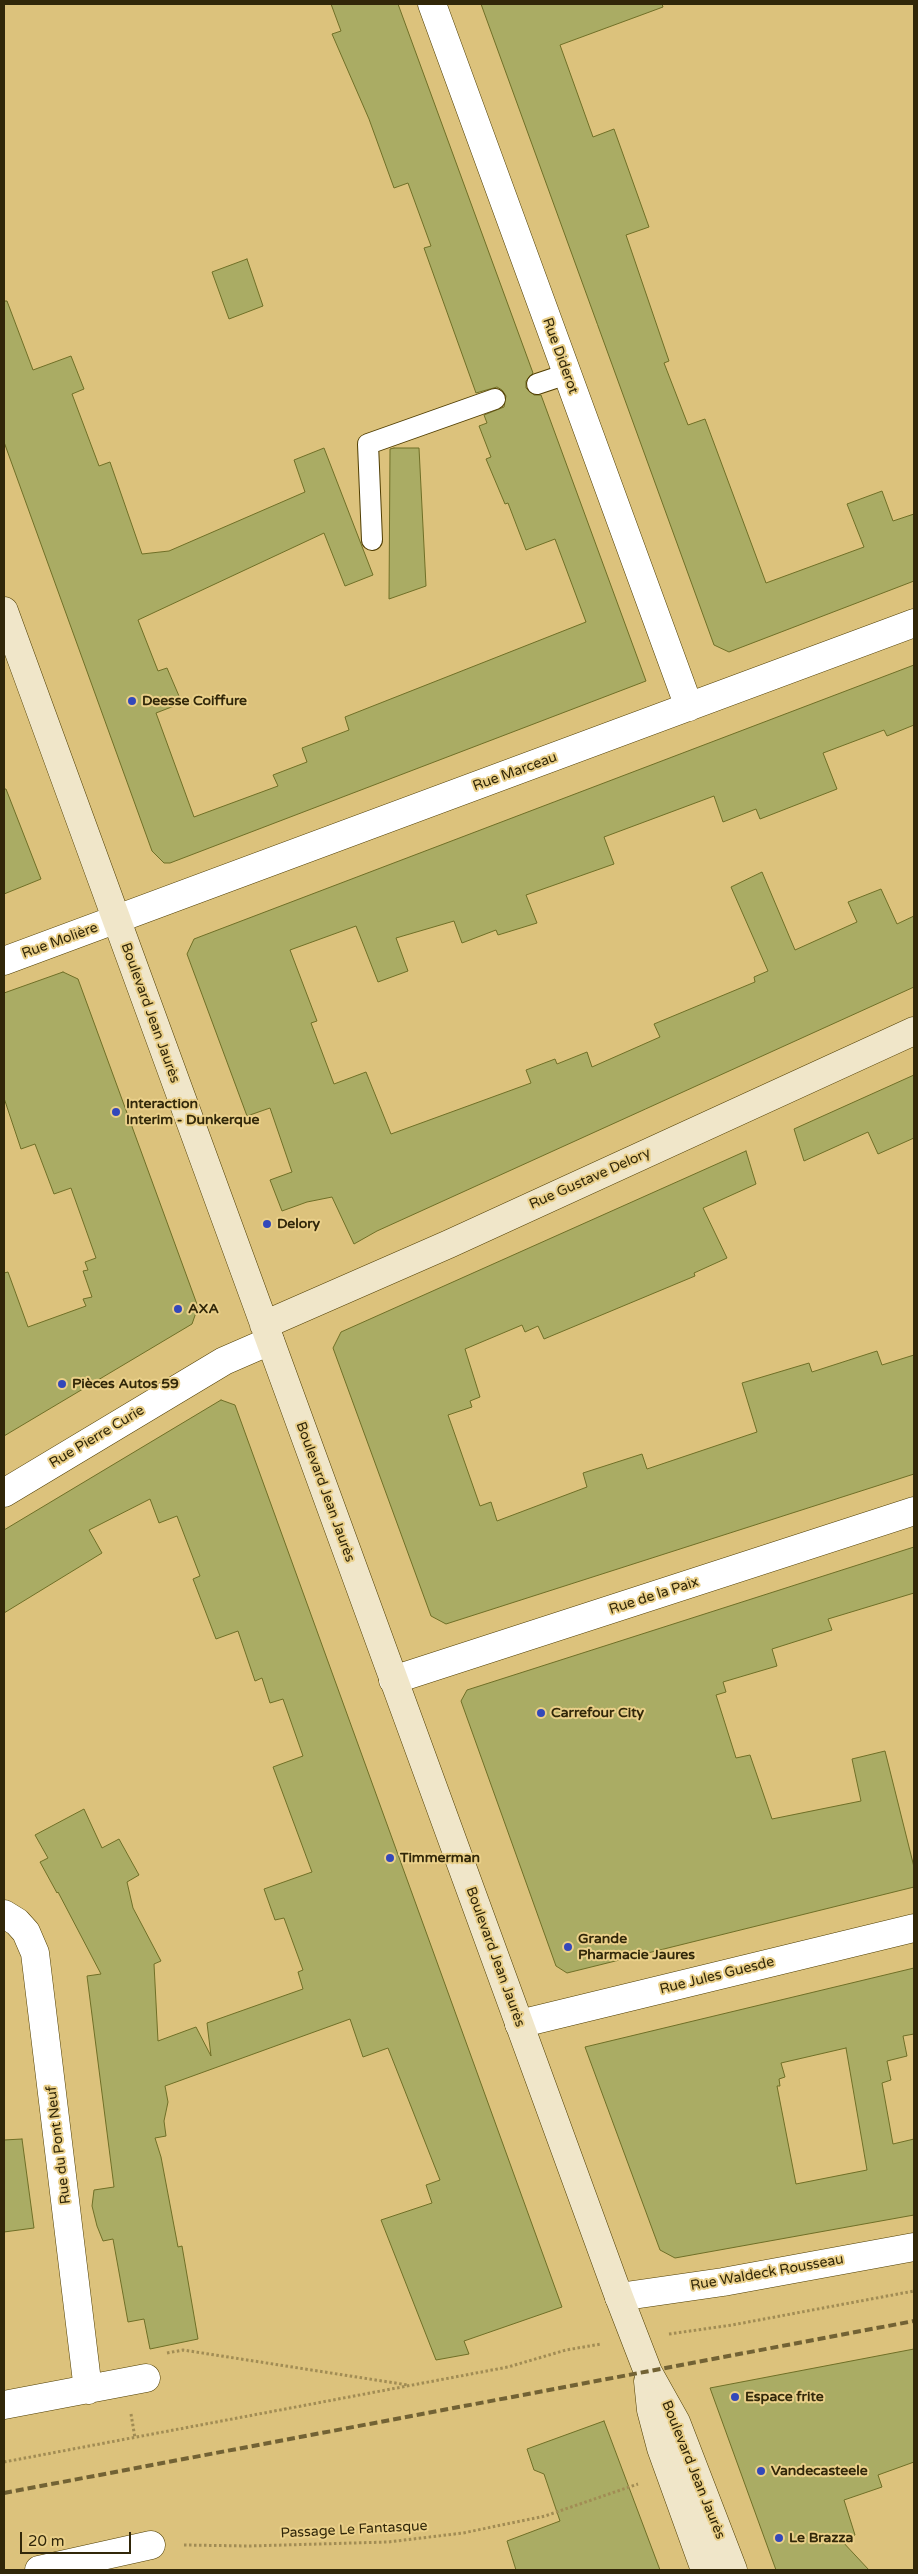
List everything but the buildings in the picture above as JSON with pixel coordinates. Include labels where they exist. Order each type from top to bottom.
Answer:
[{"type":"street","name":"Rue Diderot","points":[[432,4],[688,708]]},
{"type":"street","name":"Boulevard Jean Jaurès","points":[[4,612],[619,2297],[648,2372],[676,2422],[733,2570]]},
{"type":"street","name":"Rue Marceau","points":[[116,921],[914,623]]},
{"type":"street","name":"Rue Molière","points":[[4,962],[116,921]]},
{"type":"street","name":"Rue Gustave Delory","points":[[267,1333],[458,1240],[914,1031]]},
{"type":"street","name":"Rue Pierre Curie","points":[[4,1493],[224,1361],[267,1333]]},
{"type":"street","name":"Rue de la Paix","points":[[394,1680],[914,1511]]},
{"type":"street","name":"Rue du Pont Neuf","points":[[4,1914],[17,1922],[26,1932],[36,1953],[88,2390]]},
{"type":"street","name":"Rue Jules Guesde","points":[[519,2024],[914,1928]]},
{"type":"street","name":"Rue Waldeck Rousseau","points":[[619,2297],[723,2282],[914,2247]]},
{"type":"street","name":"Boulevard Jean Jaurès","points":[[648,2372],[649,2395],[654,2427],[705,2570]]},
{"type":"street","points":[[4,2406],[146,2378]]},
{"type":"street","points":[[39,2570],[151,2545]]},
{"type":"lane","points":[[537,384],[567,374]]},
{"type":"lane","points":[[372,540],[368,444],[495,399]]},
{"type":"path","points":[[4,2462],[524,2364],[566,2350],[732,2325],[914,2291]]},
{"type":"path","points":[[158,2354],[183,2350],[411,2385]]},
{"type":"path","name":"Passage Le Fantasque","points":[[151,2545],[249,2546],[378,2542],[454,2535],[545,2516],[641,2483]]},
{"type":"railway","points":[[4,2493],[914,2321]]},
{"type":"place","name":"Deesse Coiffure","points":[[132,701]]},
{"type":"place","name":"Interaction Interim - Dunkerque","points":[[116,1112]]},
{"type":"place","name":"Delory","points":[[267,1224]]},
{"type":"place","name":"AXA","points":[[178,1309]]},
{"type":"place","name":"Pièces Autos 59","points":[[62,1384]]},
{"type":"place","name":"Carrefour City","points":[[541,1713]]},
{"type":"place","name":"Timmerman","points":[[390,1858]]},
{"type":"place","name":"Grande Pharmacie Jaures","points":[[568,1947]]},
{"type":"place","name":"Espace frite","points":[[735,2397]]},
{"type":"place","name":"Vandecasteele","points":[[761,2471]]},
{"type":"place","name":"Le Brazza","points":[[779,2538]]}]
